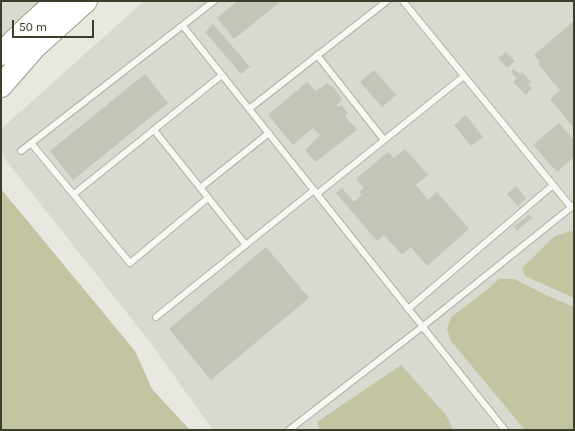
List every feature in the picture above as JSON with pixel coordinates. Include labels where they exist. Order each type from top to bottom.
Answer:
[{"type":"highway","points":[[1,54],[57,1]]},
{"type":"highway","points":[[1,86],[36,47],[86,1]]},
{"type":"lane","points":[[21,150],[214,1]]},
{"type":"lane","points":[[249,109],[387,1]]},
{"type":"lane","points":[[289,430],[422,327],[573,206],[553,185],[403,1]]},
{"type":"lane","points":[[183,26],[505,430]]},
{"type":"lane","points":[[317,56],[384,140]]},
{"type":"lane","points":[[74,194],[222,75]]},
{"type":"lane","points":[[156,317],[246,245],[384,140],[464,76]]},
{"type":"lane","points":[[154,130],[246,245]]},
{"type":"lane","points":[[200,188],[269,133]]},
{"type":"lane","points":[[31,143],[130,262],[208,198]]},
{"type":"lane","points":[[408,309],[553,185]]},
{"type":"shaded area","points":[[1,1],[40,1],[11,26],[1,38]]},
{"type":"shaded area","points":[[144,1],[574,1],[574,430],[213,430],[149,341],[1,154],[1,129]]},
{"type":"shaded area","points":[[1,189],[135,351],[152,389],[190,430],[1,430]]},
{"type":"shaded area","points":[[571,231],[574,232],[574,298],[525,276],[522,268],[555,236]]},
{"type":"shaded area","points":[[499,279],[514,279],[574,307],[574,430],[525,430],[451,341],[447,329],[451,317]]},
{"type":"shaded area","points":[[401,365],[446,415],[453,430],[320,430],[317,422]]},
{"type":"building","points":[[237,1],[281,1],[234,39],[217,18]]},
{"type":"building","points":[[574,21],[574,128],[550,99],[560,90],[538,64],[540,62],[534,55]]},
{"type":"building","points":[[213,24],[250,67],[241,74],[205,32]]},
{"type":"building","points":[[506,52],[515,61],[507,68],[498,58]]},
{"type":"building","points":[[514,69],[520,74],[522,72],[531,82],[528,84],[532,88],[526,95],[513,82],[517,78],[511,72]]},
{"type":"building","points":[[374,70],[396,95],[382,107],[360,82]]},
{"type":"building","points":[[145,74],[168,103],[73,180],[50,151]]},
{"type":"building","points":[[307,82],[316,91],[327,83],[334,88],[342,99],[337,105],[339,107],[341,105],[348,113],[345,116],[357,130],[315,162],[305,150],[320,135],[313,128],[293,145],[268,115]]},
{"type":"building","points":[[466,115],[483,137],[471,146],[454,125]]},
{"type":"building","points":[[559,123],[574,140],[574,157],[557,172],[533,145]]},
{"type":"building","points":[[405,149],[428,175],[416,185],[428,200],[437,192],[469,229],[427,266],[411,247],[402,255],[384,235],[377,241],[336,193],[342,188],[354,202],[362,195],[359,192],[364,188],[356,179],[388,152],[394,158]]},
{"type":"building","points":[[516,186],[526,198],[518,206],[507,194]]},
{"type":"building","points":[[529,214],[532,218],[517,231],[514,227]]},
{"type":"building","points":[[266,247],[309,298],[211,380],[169,329]]}]
